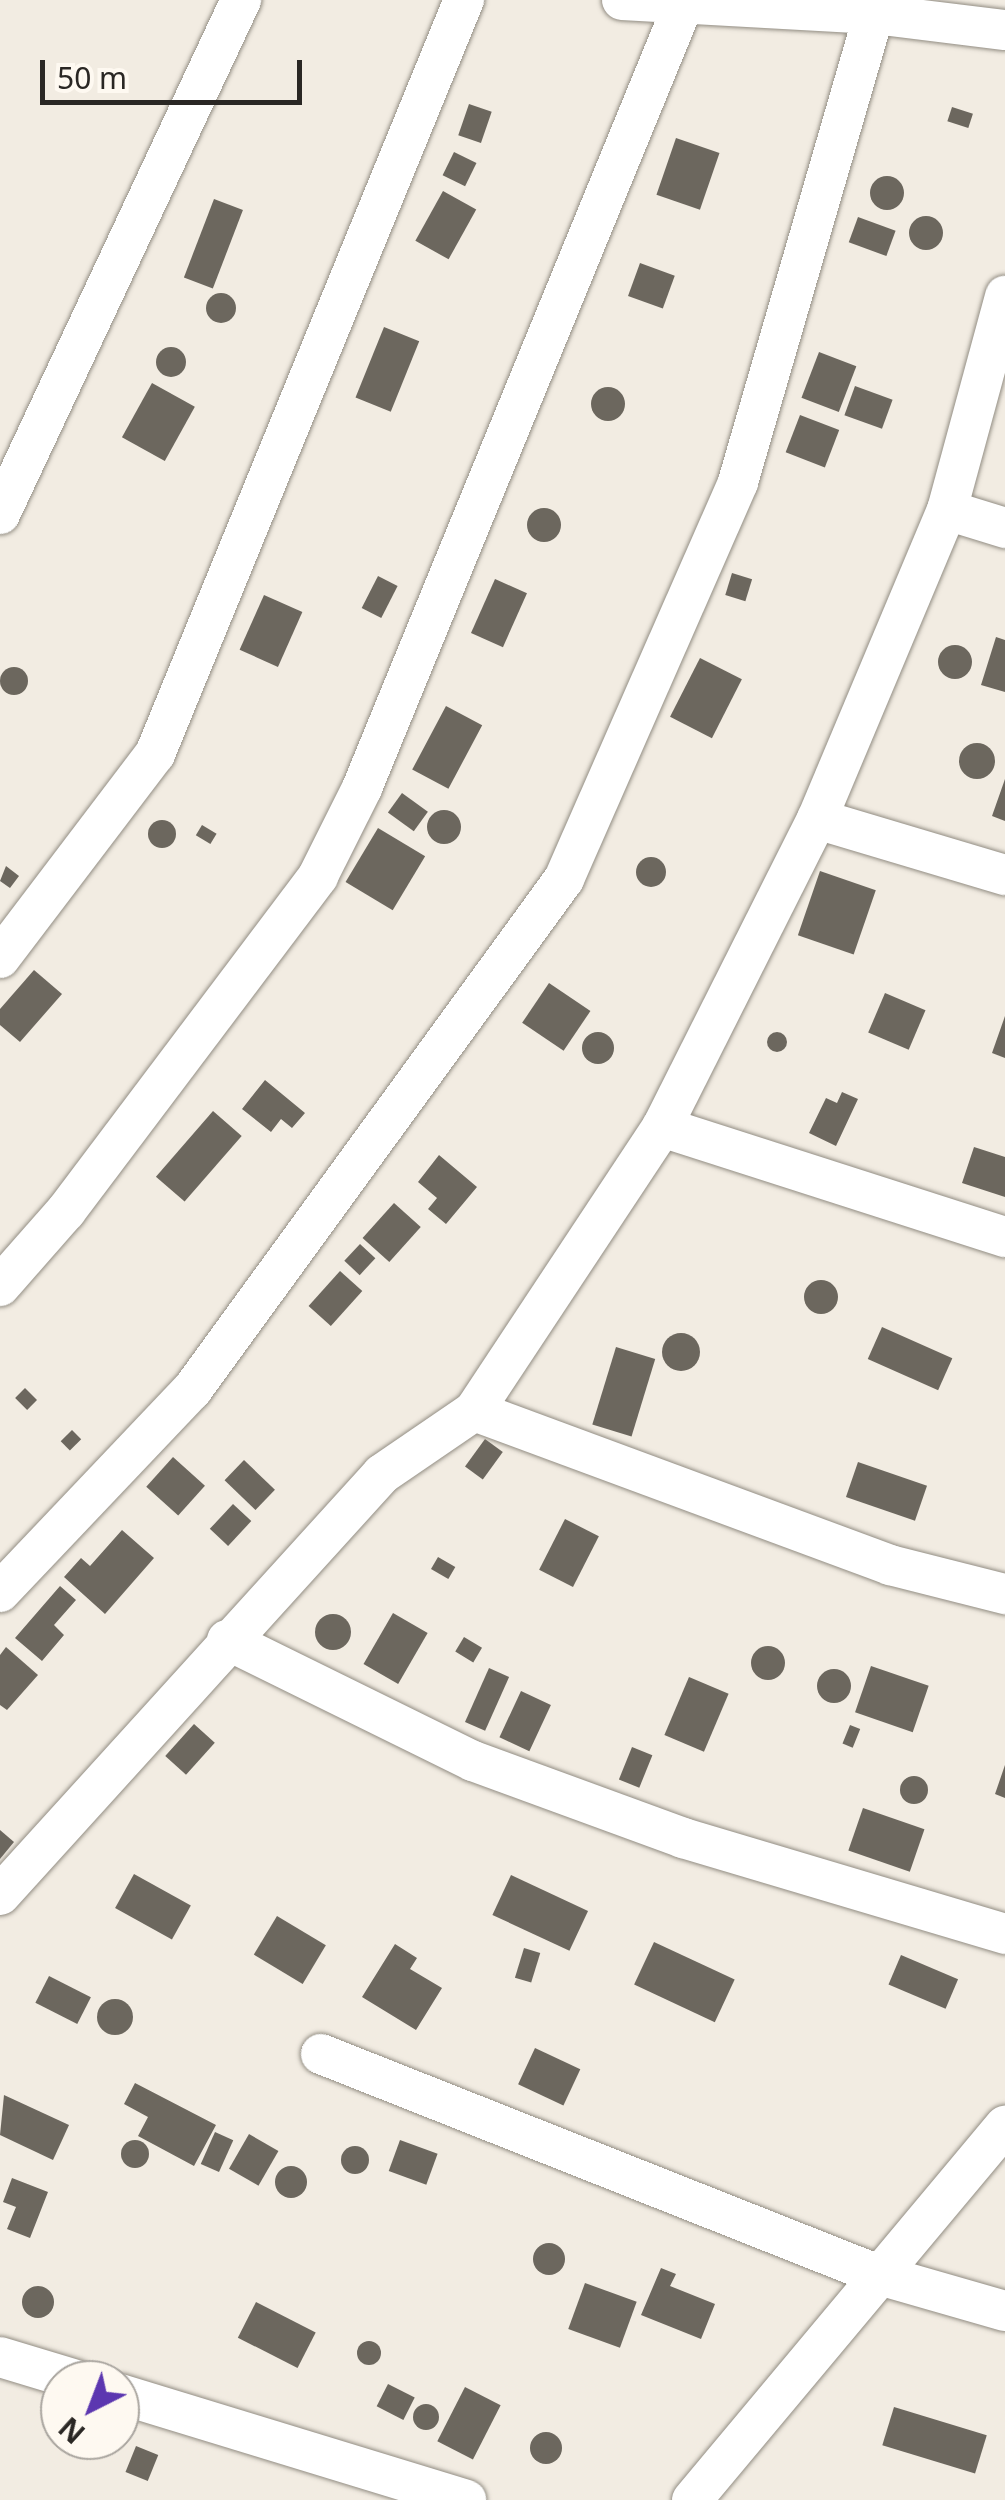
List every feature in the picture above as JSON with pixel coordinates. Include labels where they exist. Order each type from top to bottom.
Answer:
[{"type":"street","points":[[0,514],[242,0]]},
{"type":"street","points":[[0,958],[155,754],[464,0]]},
{"type":"street","points":[[622,0],[874,14],[1005,30]]},
{"type":"street","points":[[0,1286],[66,1210],[318,876],[362,788],[684,3]]},
{"type":"street","points":[[0,1592],[192,1390],[564,879],[738,482],[874,14]]},
{"type":"street","points":[[0,1895],[227,1640],[382,1474],[474,1411],[662,1127],[817,819],[946,510],[1005,296]]},
{"type":"street","points":[[946,510],[1005,528]]},
{"type":"street","points":[[817,819],[1005,875]]},
{"type":"street","points":[[662,1127],[1005,1238]]},
{"type":"street","points":[[474,1411],[890,1565],[1005,1594]]},
{"type":"street","points":[[227,1640],[473,1761],[683,1838],[1005,1934]]},
{"type":"street","points":[[320,2054],[876,2274],[1005,2312]]},
{"type":"street","points":[[692,2500],[876,2274],[1005,2126]]},
{"type":"street","points":[[0,2357],[40,2369]]},
{"type":"street","points":[[140,2400],[466,2500]]},
{"type":"building","points":[[469,104],[492,112],[481,143],[458,135]]},
{"type":"building","points":[[952,107],[973,114],[968,128],[947,121]]},
{"type":"building","points":[[676,138],[719,153],[700,210],[656,195]]},
{"type":"building","points":[[454,152],[476,163],[465,186],[443,175]]},
{"type":"building","points":[[887,176],[899,181],[904,193],[899,205],[887,210],[875,205],[870,193],[875,181]]},
{"type":"building","points":[[443,191],[476,209],[449,259],[415,241]]},
{"type":"building","points":[[214,199],[243,210],[213,289],[184,277]]},
{"type":"building","points":[[926,216],[938,221],[943,233],[938,245],[926,250],[914,245],[909,233],[914,221]]},
{"type":"building","points":[[858,217],[896,231],[886,256],[849,242]]},
{"type":"building","points":[[640,263],[675,276],[663,309],[628,296]]},
{"type":"building","points":[[221,293],[232,297],[236,308],[232,319],[221,323],[210,319],[206,308],[210,297]]},
{"type":"building","points":[[384,327],[419,341],[391,412],[356,397]]},
{"type":"building","points":[[171,347],[182,351],[186,362],[182,373],[171,377],[160,373],[156,362],[160,351]]},
{"type":"building","points":[[819,352],[856,366],[839,412],[801,398]]},
{"type":"building","points":[[152,383],[195,407],[165,461],[122,437]]},
{"type":"building","points":[[855,386],[893,400],[882,429],[844,415]]},
{"type":"building","points":[[608,387],[620,392],[625,404],[620,416],[608,421],[596,416],[591,404],[596,392]]},
{"type":"building","points":[[800,415],[839,430],[825,467],[786,452]]},
{"type":"building","points":[[544,508],[556,513],[561,525],[556,537],[544,542],[532,537],[527,525],[532,513]]},
{"type":"building","points":[[732,573],[752,579],[745,601],[725,595]]},
{"type":"building","points":[[378,576],[398,586],[381,618],[362,608]]},
{"type":"building","points":[[495,579],[527,593],[503,647],[471,633]]},
{"type":"building","points":[[264,595],[302,612],[278,667],[240,650]]},
{"type":"building","points":[[996,637],[1005,640],[1005,692],[981,685]]},
{"type":"building","points":[[955,645],[967,650],[972,662],[967,674],[955,679],[943,674],[938,662],[943,650]]},
{"type":"building","points":[[700,658],[742,679],[712,738],[670,717]]},
{"type":"building","points":[[14,667],[24,671],[28,681],[24,691],[14,695],[4,691],[0,681],[4,671]]},
{"type":"building","points":[[446,706],[482,725],[448,789],[412,770]]},
{"type":"building","points":[[977,743],[990,748],[995,761],[990,774],[977,779],[964,774],[959,761],[964,748]]},
{"type":"building","points":[[1005,779],[1005,821],[992,816]]},
{"type":"building","points":[[402,793],[428,812],[414,831],[388,812]]},
{"type":"building","points":[[444,810],[456,815],[461,827],[456,839],[444,844],[432,839],[427,827],[432,815]]},
{"type":"building","points":[[162,820],[172,824],[176,834],[172,844],[162,848],[152,844],[148,834],[152,824]]},
{"type":"building","points":[[202,825],[217,834],[210,844],[196,835]]},
{"type":"building","points":[[378,828],[425,856],[393,910],[346,882]]},
{"type":"building","points":[[651,857],[662,861],[666,872],[662,883],[651,887],[640,883],[636,872],[640,861]]},
{"type":"building","points":[[6,866],[19,876],[10,888],[0,881]]},
{"type":"building","points":[[820,871],[876,890],[854,955],[798,935]]},
{"type":"building","points":[[34,970],[62,994],[20,1042],[0,1025],[0,1009]]},
{"type":"building","points":[[549,983],[590,1011],[564,1051],[522,1023]]},
{"type":"building","points":[[885,993],[926,1010],[909,1050],[868,1033]]},
{"type":"building","points":[[1005,1016],[1005,1058],[992,1053]]},
{"type":"building","points":[[598,1032],[610,1036],[614,1048],[610,1060],[598,1064],[586,1060],[582,1048],[586,1036]]},
{"type":"building","points":[[777,1032],[787,1042],[777,1052],[767,1042]]},
{"type":"building","points":[[265,1080],[305,1113],[292,1128],[281,1119],[271,1132],[242,1109]]},
{"type":"building","points":[[842,1092],[858,1099],[836,1146],[809,1133],[826,1098],[837,1103]]},
{"type":"building","points":[[213,1111],[242,1136],[185,1202],[156,1177]]},
{"type":"building","points":[[974,1147],[1005,1157],[1005,1197],[962,1183]]},
{"type":"building","points":[[439,1155],[477,1187],[446,1224],[428,1209],[437,1198],[418,1182]]},
{"type":"building","points":[[394,1203],[421,1227],[389,1262],[363,1238]]},
{"type":"building","points":[[360,1244],[375,1258],[360,1275],[344,1261]]},
{"type":"building","points":[[340,1271],[362,1291],[331,1326],[309,1306]]},
{"type":"building","points":[[821,1280],[833,1285],[838,1297],[833,1309],[821,1314],[809,1309],[804,1297],[809,1285]]},
{"type":"building","points":[[882,1327],[952,1358],[938,1390],[868,1359]]},
{"type":"building","points":[[681,1333],[694,1339],[700,1352],[694,1365],[681,1371],[668,1365],[662,1352],[668,1339]]},
{"type":"building","points":[[616,1347],[655,1359],[632,1436],[592,1424]]},
{"type":"building","points":[[25,1388],[37,1400],[27,1410],[15,1398]]},
{"type":"building","points":[[72,1430],[81,1439],[70,1451],[61,1441]]},
{"type":"building","points":[[485,1439],[503,1452],[483,1479],[465,1467]]},
{"type":"building","points":[[173,1457],[205,1486],[178,1515],[146,1487]]},
{"type":"building","points":[[244,1460],[275,1490],[255,1510],[225,1480]]},
{"type":"building","points":[[858,1462],[927,1486],[915,1521],[846,1497]]},
{"type":"building","points":[[233,1504],[251,1521],[228,1546],[210,1529]]},
{"type":"building","points":[[565,1519],[599,1536],[573,1587],[539,1570]]},
{"type":"building","points":[[122,1530],[154,1558],[105,1614],[64,1577],[81,1558],[90,1566]]},
{"type":"building","points":[[438,1557],[455,1567],[448,1579],[431,1569]]},
{"type":"building","points":[[60,1586],[76,1600],[54,1625],[64,1635],[42,1661],[15,1638]]},
{"type":"building","points":[[393,1613],[428,1633],[398,1684],[363,1664]]},
{"type":"building","points":[[333,1614],[346,1619],[351,1632],[346,1645],[333,1650],[320,1645],[315,1632],[320,1619]]},
{"type":"building","points":[[464,1637],[482,1648],[473,1662],[455,1652]]},
{"type":"building","points":[[768,1646],[780,1651],[785,1663],[780,1675],[768,1680],[756,1675],[751,1663],[756,1651]]},
{"type":"building","points":[[6,1647],[38,1675],[7,1710],[0,1705],[0,1655]]},
{"type":"building","points":[[871,1666],[929,1686],[913,1732],[855,1712]]},
{"type":"building","points":[[489,1668],[509,1677],[485,1731],[465,1722]]},
{"type":"building","points":[[834,1669],[846,1674],[851,1686],[846,1698],[834,1703],[822,1698],[817,1686],[822,1674]]},
{"type":"building","points":[[689,1677],[729,1694],[704,1752],[664,1735]]},
{"type":"building","points":[[521,1691],[551,1705],[529,1751],[499,1737]]},
{"type":"building","points":[[194,1724],[215,1743],[186,1775],[165,1756]]},
{"type":"building","points":[[850,1725],[860,1729],[853,1748],[843,1744]]},
{"type":"building","points":[[632,1747],[652,1755],[639,1788],[619,1779]]},
{"type":"building","points":[[1005,1765],[1005,1798],[995,1794]]},
{"type":"building","points":[[914,1776],[924,1780],[928,1790],[924,1800],[914,1804],[904,1800],[900,1790],[904,1780]]},
{"type":"building","points":[[863,1808],[924,1829],[910,1872],[848,1851]]},
{"type":"building","points":[[0,1830],[14,1842],[0,1859]]},
{"type":"building","points":[[134,1874],[191,1906],[172,1940],[115,1908]]},
{"type":"building","points":[[511,1875],[588,1911],[569,1951],[492,1915]]},
{"type":"building","points":[[277,1916],[326,1945],[303,1984],[254,1955]]},
{"type":"building","points":[[654,1942],[735,1980],[715,2022],[634,1985]]},
{"type":"building","points":[[395,1944],[417,1958],[410,1969],[442,1988],[416,2030],[362,1997]]},
{"type":"building","points":[[524,1948],[540,1953],[531,1983],[515,1978]]},
{"type":"building","points":[[901,1955],[958,1979],[946,2009],[888,1984]]},
{"type":"building","points":[[49,1976],[91,1997],[77,2024],[35,2003]]},
{"type":"building","points":[[115,1999],[128,2004],[133,2017],[128,2030],[115,2035],[102,2030],[97,2017],[102,2004]]},
{"type":"building","points":[[535,2048],[580,2069],[563,2105],[518,2084]]},
{"type":"building","points":[[135,2083],[216,2125],[194,2166],[138,2136],[148,2117],[124,2104]]},
{"type":"building","points":[[4,2095],[69,2125],[53,2160],[0,2135]]},
{"type":"building","points":[[215,2132],[233,2140],[219,2172],[201,2164]]},
{"type":"building","points":[[249,2134],[278,2151],[258,2186],[229,2169]]},
{"type":"building","points":[[135,2140],[145,2144],[149,2154],[145,2164],[135,2168],[125,2164],[121,2154],[125,2144]]},
{"type":"building","points":[[400,2140],[438,2154],[426,2185],[389,2171]]},
{"type":"building","points":[[355,2146],[365,2150],[369,2160],[365,2170],[355,2174],[345,2170],[341,2160],[345,2150]]},
{"type":"building","points":[[291,2166],[302,2171],[307,2182],[302,2193],[291,2198],[280,2193],[275,2182],[280,2171]]},
{"type":"building","points":[[12,2178],[48,2192],[30,2238],[7,2229],[16,2207],[3,2202]]},
{"type":"building","points":[[549,2243],[560,2248],[565,2259],[560,2270],[549,2275],[538,2270],[533,2259],[538,2248]]},
{"type":"building","points":[[661,2268],[676,2274],[670,2286],[715,2304],[701,2339],[641,2315]]},
{"type":"building","points":[[585,2283],[637,2302],[620,2348],[568,2329]]},
{"type":"building","points":[[38,2286],[49,2291],[54,2302],[49,2313],[38,2318],[27,2313],[22,2302],[27,2291]]},
{"type":"building","points":[[256,2302],[316,2332],[298,2368],[238,2338]]},
{"type":"building","points":[[369,2341],[378,2344],[378,2362],[369,2365],[360,2362],[357,2353],[360,2344]]},
{"type":"building","points":[[388,2384],[415,2398],[403,2420],[377,2406]]},
{"type":"building","points":[[465,2387],[501,2405],[473,2460],[437,2441]]},
{"type":"building","points":[[426,2404],[435,2408],[439,2417],[435,2426],[426,2430],[417,2426],[413,2417],[417,2408]]},
{"type":"building","points":[[894,2407],[987,2435],[975,2474],[882,2445]]},
{"type":"building","points":[[546,2432],[557,2437],[562,2448],[557,2459],[546,2464],[535,2459],[530,2448],[535,2437]]},
{"type":"building","points":[[140,2448],[158,2455],[148,2481],[126,2472],[130,2460],[140,2460]]}]
